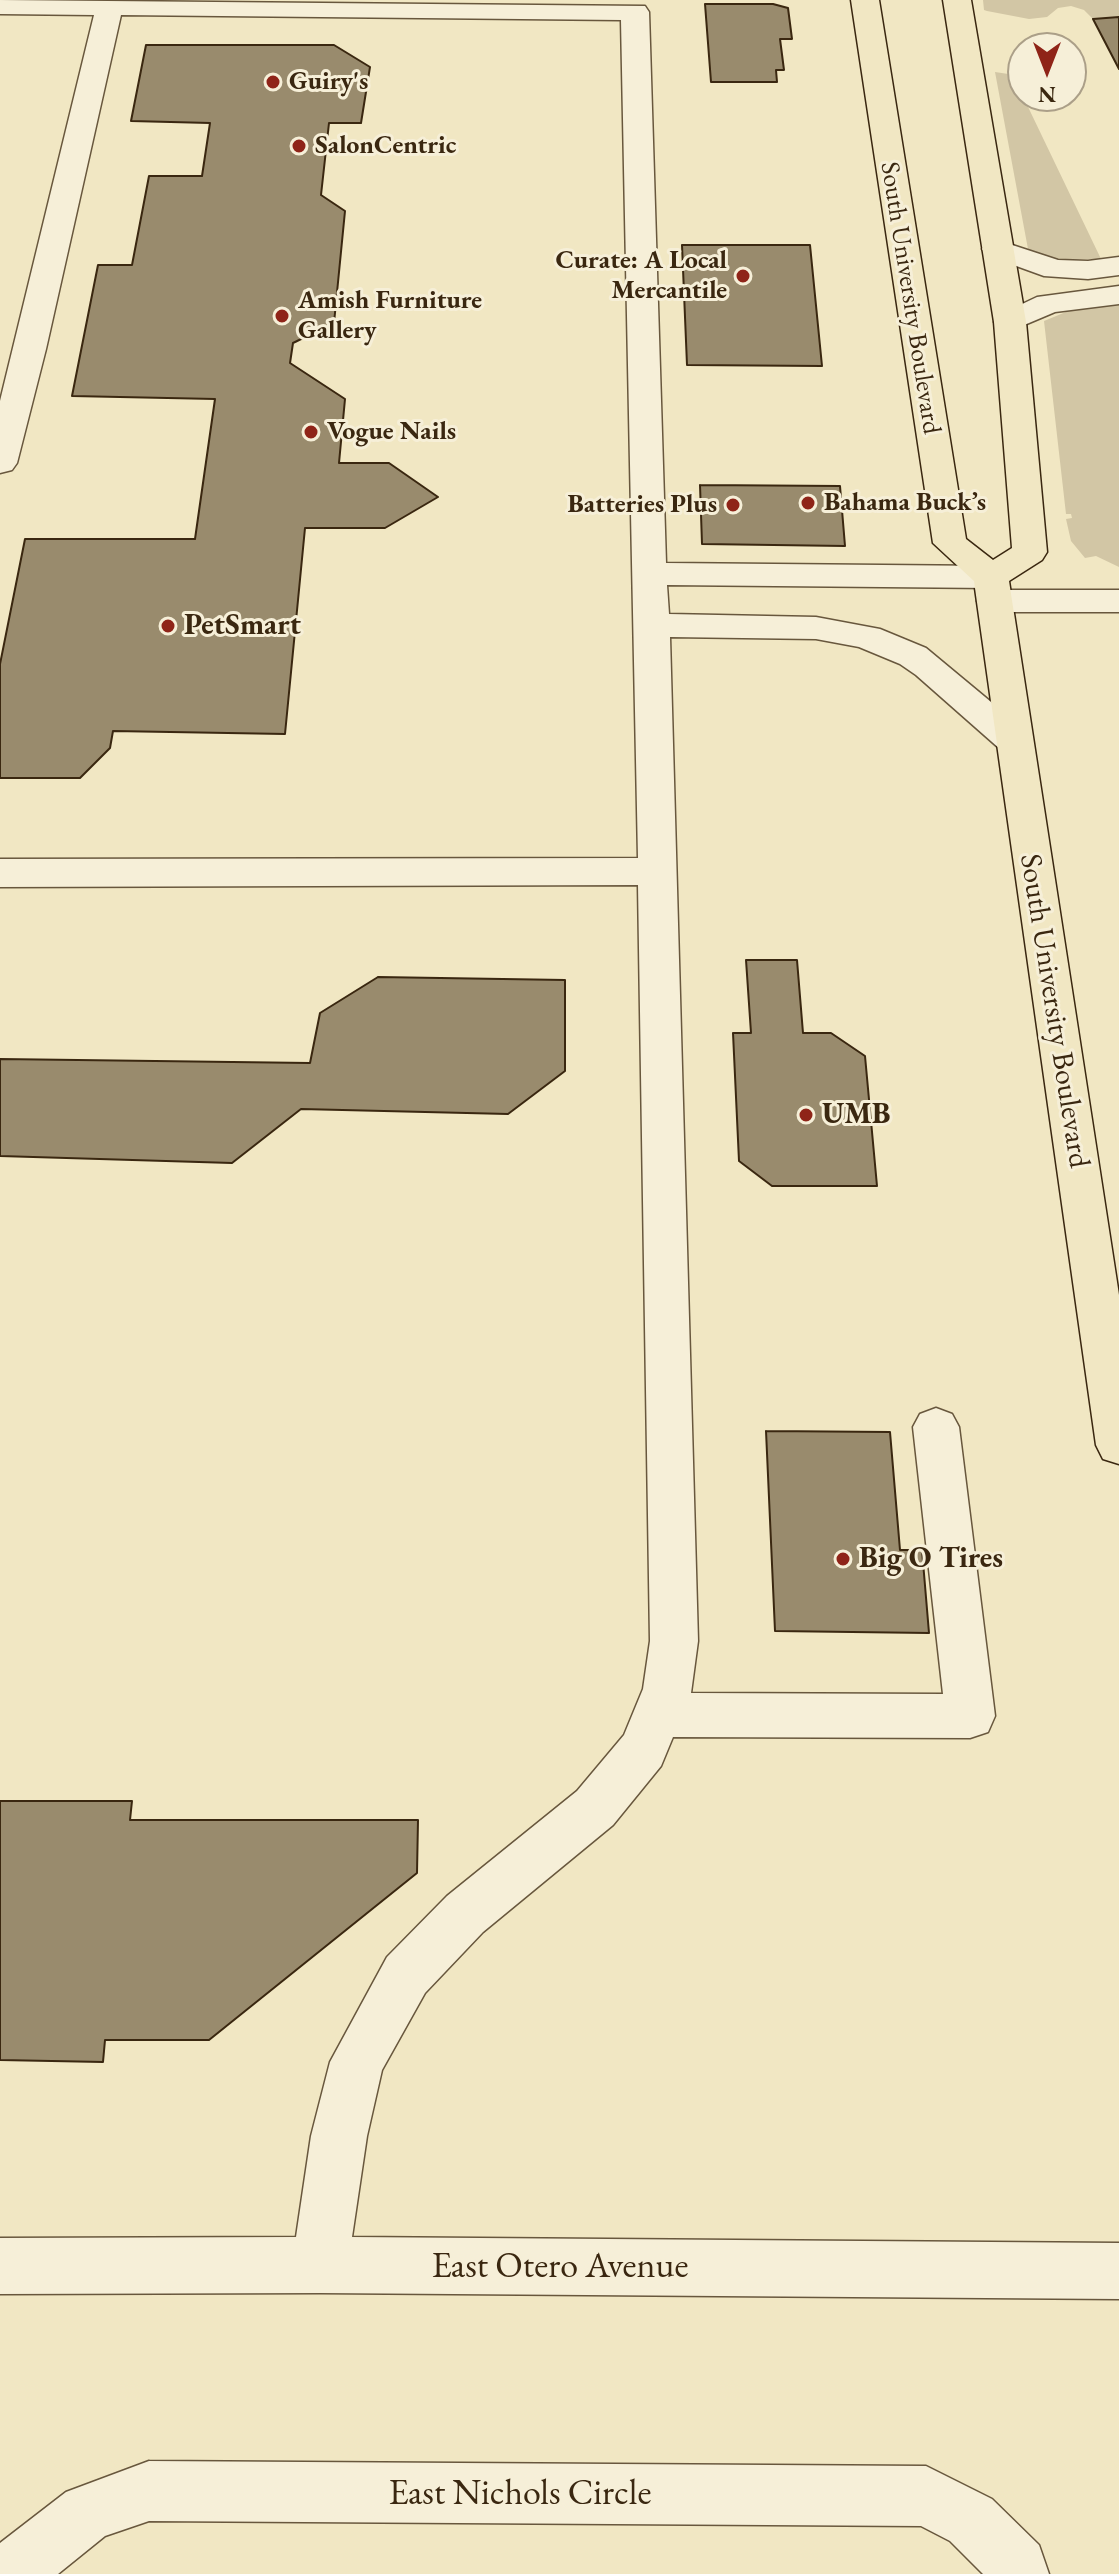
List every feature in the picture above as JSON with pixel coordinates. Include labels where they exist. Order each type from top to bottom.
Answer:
[{"type":"main road","name":"South University Boulevard","points":[[865,0],[950,543],[993,589],[1119,1445]]},
{"type":"main road","points":[[957,0],[1010,322],[1030,552],[993,589]]},
{"type":"street","points":[[0,6],[635,12],[644,452],[658,871],[674,1641],[668,1689],[643,1750],[595,1808],[465,1914],[406,1975],[357,2062],[339,2136],[320,2265]]},
{"type":"street","points":[[0,463],[30,349],[109,8]]},
{"type":"street","points":[[997,249],[1055,269],[1119,266]]},
{"type":"street","points":[[1010,322],[1048,304],[1119,295]]},
{"type":"street","points":[[650,574],[993,589],[1119,601]]},
{"type":"street","points":[[652,625],[816,628],[867,637],[913,656],[929,667],[1013,740]]},
{"type":"street","points":[[0,873],[658,871]]},
{"type":"street","points":[[657,1715],[970,1716],[936,1427]]},
{"type":"street","name":"East Otero Avenue","points":[[0,2266],[320,2265],[1119,2271]]},
{"type":"street","name":"East Nichols Circle","points":[[7,2567],[87,2513],[149,2491],[926,2496],[971,2520],[1018,2566],[1019,2574]]},
{"type":"shaded area","points":[[983,0],[1119,0],[1119,17],[1093,19],[1084,10],[1071,6],[1058,8],[1047,17],[1029,19],[984,10]]},
{"type":"shaded area","points":[[995,72],[1007,74],[1007,112],[1030,112],[1101,259],[1055,260],[1028,249]]},
{"type":"shaded area","points":[[1119,304],[1119,567],[1096,556],[1085,558],[1071,541],[1066,519],[1072,518],[1071,514],[1066,514],[1044,321],[1078,307]]},
{"type":"building","points":[[705,4],[773,4],[788,8],[792,39],[780,39],[784,70],[776,70],[777,82],[711,82]]},
{"type":"building","points":[[1119,17],[1119,69],[1093,19]]},
{"type":"building","points":[[146,45],[334,45],[370,67],[361,123],[329,123],[321,195],[345,211],[334,323],[293,343],[290,363],[345,399],[339,463],[389,463],[438,497],[385,528],[305,528],[285,734],[113,731],[110,748],[80,778],[0,778],[0,664],[25,539],[195,539],[215,399],[72,396],[98,265],[132,265],[149,176],[202,176],[210,123],[131,121]]},
{"type":"building","points":[[682,245],[810,245],[822,366],[687,365]]},
{"type":"building","points":[[700,485],[840,486],[845,546],[702,544]]},
{"type":"building","points":[[746,960],[797,960],[803,1033],[831,1033],[865,1056],[877,1186],[772,1186],[739,1161],[733,1033],[751,1033]]},
{"type":"building","points":[[378,977],[565,980],[565,1071],[508,1114],[301,1109],[232,1163],[0,1156],[0,1059],[310,1063],[320,1013]]},
{"type":"building","points":[[766,1431],[890,1432],[900,1550],[922,1550],[929,1633],[775,1631]]},
{"type":"building","points":[[0,1801],[132,1801],[130,1820],[418,1820],[417,1873],[209,2040],[105,2040],[103,2062],[0,2060]]},
{"type":"place","name":"Guiry's","points":[[273,82]]},
{"type":"place","name":"SalonCentric","points":[[299,146]]},
{"type":"place","name":"Curate: A Local Mercantile","points":[[743,276]]},
{"type":"place","name":"Amish Furniture Gallery","points":[[282,316]]},
{"type":"place","name":"Vogue Nails","points":[[311,432]]},
{"type":"place","name":"Bahama Buck’s","points":[[808,503]]},
{"type":"place","name":"Batteries Plus","points":[[733,505]]},
{"type":"place","name":"PetSmart","points":[[168,626]]},
{"type":"place","name":"UMB","points":[[806,1115]]},
{"type":"place","name":"Big O Tires","points":[[843,1559]]}]
